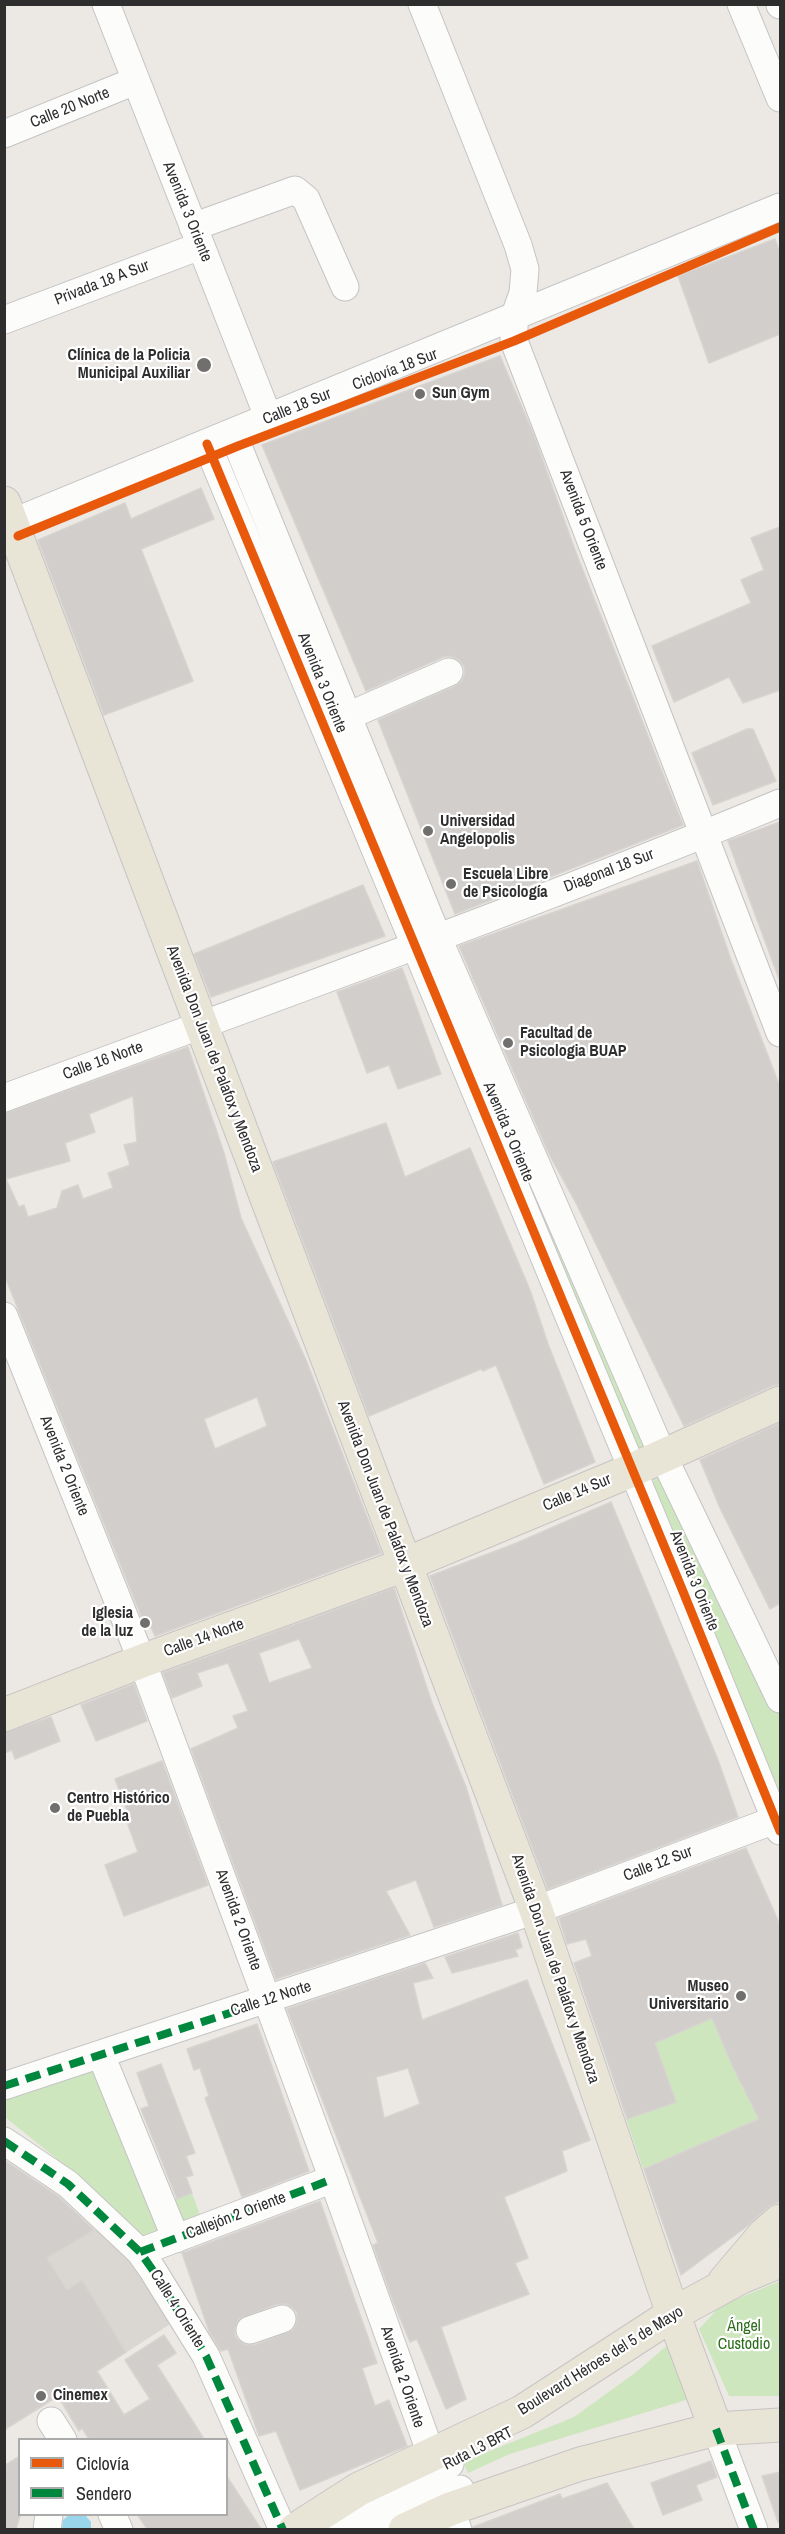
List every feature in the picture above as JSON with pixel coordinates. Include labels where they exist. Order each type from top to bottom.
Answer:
[{"type":"main road","name":"Avenida Don Juan de Palafox y Mendoza","points":[[7,517],[536,1910],[675,2321],[713,2421]]},
{"type":"main road","name":"Calle 14 Sur","points":[[404,1565],[632,1470],[780,1403]]},
{"type":"main road","name":"Calle 14 Norte","points":[[4,1715],[142,1661],[404,1565]]},
{"type":"main road","points":[[717,2289],[764,2235],[780,2221]]},
{"type":"main road","name":"Boulevard Héroes del 5 de Mayo","points":[[405,2529],[546,2398],[675,2321],[717,2289],[780,2261]]},
{"type":"main road","name":"Boulevard Héroes del 5 de Mayo","points":[[295,2529],[360,2489],[443,2492],[580,2464],[713,2421],[780,2425]]},
{"type":"street","name":"Avenida 3 Oriente","points":[[106,4],[269,419]]},
{"type":"street","name":"Avenida 5 Oriente","points":[[422,4],[518,245],[525,269],[523,293],[514,318],[514,341],[780,1033]]},
{"type":"street","points":[[741,4],[780,98]]},
{"type":"street","name":"Calle 20 Norte","points":[[4,134],[135,81]]},
{"type":"street","name":"Privada 18 A Sur","points":[[4,321],[295,190],[306,199],[345,287]]},
{"type":"street","name":"Calle 18 Sur","points":[[7,517],[233,434],[779,212]]},
{"type":"street","name":"Avenida 3 Oriente","points":[[233,434],[348,716],[426,941],[632,1470],[779,1823]]},
{"type":"street","name":"Avenida 3 Oriente","points":[[207,444],[300,669],[663,1456],[780,1699]]},
{"type":"street","points":[[300,669],[325,661]]},
{"type":"street","points":[[348,716],[449,672]]},
{"type":"street","name":"Diagonal 18 Sur","points":[[201,1025],[703,835],[780,803]]},
{"type":"street","name":"Calle 16 Norte","points":[[4,1098],[201,1025]]},
{"type":"street","name":"Avenida 2 Oriente","points":[[4,1316],[142,1661],[333,2179],[345,2243],[443,2492]]},
{"type":"street","name":"Calle 12 Sur","points":[[536,1910],[779,1823]]},
{"type":"street","name":"Calle 12 Norte","points":[[4,2086],[267,2001],[536,1910]]},
{"type":"street","points":[[101,2055],[176,2239]]},
{"type":"street","name":"Calle 4 Oriente","points":[[4,2141],[68,2184],[140,2253],[152,2269],[206,2356],[282,2529]]},
{"type":"street","name":"Callejón 2 Oriente","points":[[140,2253],[333,2179]]},
{"type":"street","points":[[675,2321],[700,2312],[780,2274]]},
{"type":"street","points":[[250,2330],[282,2319]]},
{"type":"street","points":[[713,2421],[780,2409]]},
{"type":"street","name":"Avenida Don Juan de Palafox y Mendoza","points":[[713,2421],[754,2529]]},
{"type":"street","points":[[364,2529],[443,2492]]},
{"type":"street","name":"Ruta L3 BRT","points":[[329,2529],[342,2520],[443,2492]]},
{"type":"green space","points":[[506,1123],[650,1446],[638,1450],[502,1124]]},
{"type":"green space","points":[[663,1477],[780,1710],[780,1796],[653,1485],[654,1479]]},
{"type":"green space","points":[[712,2018],[733,2067],[773,2147],[780,2144],[756,2174],[735,2129],[643,2169],[626,2119],[676,2102],[655,2043]]},
{"type":"green space","points":[[111,2052],[133,2109],[138,2107],[174,2199],[192,2193],[204,2226],[146,2248],[62,2163],[5,2117],[5,2091]]},
{"type":"green space","name":"Ángel Custodio","points":[[780,2281],[780,2396],[729,2396],[699,2329],[720,2306]]},
{"type":"green space","points":[[670,2343],[693,2395],[686,2400],[510,2454],[468,2473],[463,2462],[574,2417],[635,2373]]},
{"type":"shaded area","points":[[95,2230],[110,2231],[178,2319],[113,2361],[47,2258]]},
{"type":"water","points":[[68,2516],[86,2516],[91,2522],[91,2529],[62,2529],[63,2520]]},
{"type":"building","points":[[775,239],[780,253],[780,334],[709,363],[678,276]]},
{"type":"building","points":[[500,356],[533,433],[575,550],[683,825],[455,914],[378,720],[455,686],[462,681],[465,673],[464,666],[458,659],[450,656],[443,657],[366,691],[262,445]]},
{"type":"building","points":[[201,488],[214,519],[141,549],[193,681],[104,715],[38,540],[125,503],[131,519]]},
{"type":"building","points":[[780,527],[780,690],[743,703],[729,677],[674,702],[652,646],[751,603],[741,580],[764,570],[751,538]]},
{"type":"building","points":[[747,729],[753,729],[776,781],[713,805],[692,753]]},
{"type":"building","points":[[780,822],[780,978],[779,979],[728,841]]},
{"type":"building","points":[[697,861],[730,957],[780,1087],[780,1384],[684,1426],[577,1205],[549,1154],[459,946]]},
{"type":"building","points":[[363,885],[385,936],[211,997],[194,954]]},
{"type":"building","points":[[402,968],[441,1074],[398,1089],[389,1065],[367,1073],[337,992]]},
{"type":"building","points":[[188,1047],[224,1153],[241,1218],[306,1360],[381,1553],[155,1636],[152,1629],[144,1623],[4,1274],[4,1113]],"holes":[[[133,1096],[137,1142],[124,1145],[130,1165],[108,1173],[113,1188],[83,1199],[78,1185],[62,1191],[57,1208],[28,1217],[24,1205],[19,1207],[6,1179],[70,1161],[65,1143],[95,1132],[89,1114]],[[257,1397],[267,1426],[215,1449],[204,1419]]]},
{"type":"building","points":[[386,1123],[405,1177],[470,1148],[530,1290],[548,1344],[595,1462],[544,1484],[496,1365],[483,1371],[481,1369],[369,1416],[273,1162]]},
{"type":"building","points":[[780,1423],[780,1603],[770,1609],[720,1508],[700,1460]]},
{"type":"building","points":[[611,1502],[718,1760],[738,1817],[548,1889],[430,1576],[514,1544]]},
{"type":"building","points":[[394,1588],[432,1703],[466,1787],[502,1905],[434,1927],[416,1880],[386,1891],[410,1935],[276,1979],[191,1749],[238,1728],[233,1716],[248,1711],[228,1663],[197,1673],[202,1686],[172,1698],[163,1673]],"holes":[[[299,1639],[312,1668],[269,1683],[259,1653]]]},
{"type":"building","points":[[134,1684],[147,1721],[96,1741],[81,1705]]},
{"type":"building","points":[[51,1717],[60,1741],[15,1759],[12,1750],[4,1753],[4,1733]]},
{"type":"building","points":[[162,1761],[208,1885],[124,1916],[105,1865],[138,1852],[126,1819],[130,1818],[115,1779]]},
{"type":"building","points":[[746,1848],[780,1925],[780,2201],[768,2207],[746,2227],[681,2275],[644,2169],[759,2119],[712,2018],[655,2043],[676,2102],[627,2119],[574,1963],[592,1956],[586,1939],[567,1944],[559,1918]]},
{"type":"building","points":[[518,1933],[522,1947],[515,1950],[518,1956],[452,1973],[445,1957]]},
{"type":"building","points":[[425,1963],[433,1978],[413,1983],[422,2020],[527,1980],[590,2140],[562,2151],[567,2171],[504,2197],[528,2258],[515,2263],[529,2294],[441,2327],[466,2399],[446,2409],[417,2339],[410,2342],[393,2301],[373,2245],[378,2243],[287,2009]],"holes":[[[408,2068],[420,2104],[384,2118],[376,2077]]]},
{"type":"building","points":[[257,2024],[309,2171],[242,2197],[205,2098],[209,2096],[200,2068],[194,2070],[187,2049]]},
{"type":"building","points":[[161,2064],[195,2153],[186,2156],[193,2175],[186,2177],[192,2193],[177,2199],[141,2109],[149,2106],[137,2073]]},
{"type":"building","points":[[4,2160],[58,2196],[94,2230],[47,2258],[67,2290],[82,2280],[126,2352],[97,2371],[124,2415],[150,2399],[125,2360],[164,2335],[176,2353],[157,2365],[203,2438],[88,2438],[82,2428],[79,2431],[58,2396],[4,2430]]},
{"type":"building","points":[[320,2201],[377,2363],[362,2368],[375,2406],[389,2400],[407,2446],[300,2490],[276,2431],[259,2436],[228,2349],[221,2351],[209,2331],[182,2253]],"holes":[[[277,2304],[286,2304],[297,2313],[297,2321],[293,2330],[255,2345],[246,2345],[235,2336],[235,2328],[239,2319]]]},
{"type":"building","points":[[18,2457],[18,2516],[20,2516],[16,2529],[4,2529],[4,2466]]},
{"type":"building","points":[[711,2461],[717,2477],[696,2485],[702,2500],[663,2515],[651,2483]]},
{"type":"building","points":[[780,2472],[780,2522],[778,2522],[762,2476]]},
{"type":"building","points":[[228,2478],[261,2529],[147,2529],[138,2516],[228,2516]]},
{"type":"building","points":[[607,2483],[634,2529],[473,2529],[473,2527],[560,2494],[562,2499]]},
{"type":"marked path","points":[[4,2086],[267,2001]]},
{"type":"marked path","points":[[4,2141],[68,2184],[140,2252],[206,2356],[283,2530]]},
{"type":"marked path","points":[[140,2252],[333,2179]]},
{"type":"marked path","points":[[716,2429],[754,2530]]},
{"type":"cycle path","name":"Ciclovía 18 Sur","points":[[18,536],[238,446],[514,341],[780,227]]},
{"type":"cycle path","points":[[207,444],[682,1589],[780,1831]]},
{"type":"place","name":"Clínica de la Policia Municipal Auxiliar","points":[[204,365]]},
{"type":"place","name":"Sun Gym","points":[[420,394]]},
{"type":"place","name":"Universidad Angelopolis","points":[[428,831]]},
{"type":"place","name":"Escuela Libre de Psicología","points":[[451,884]]},
{"type":"place","name":"Facultad de Psicologia BUAP","points":[[508,1043]]},
{"type":"place","name":"Iglesia de la luz","points":[[145,1623]]},
{"type":"place","name":"Centro Histórico de Puebla","points":[[55,1808]]},
{"type":"place","name":"Museo Universitario","points":[[741,1996]]},
{"type":"place","name":"Cinemex","points":[[41,2396]]}]
